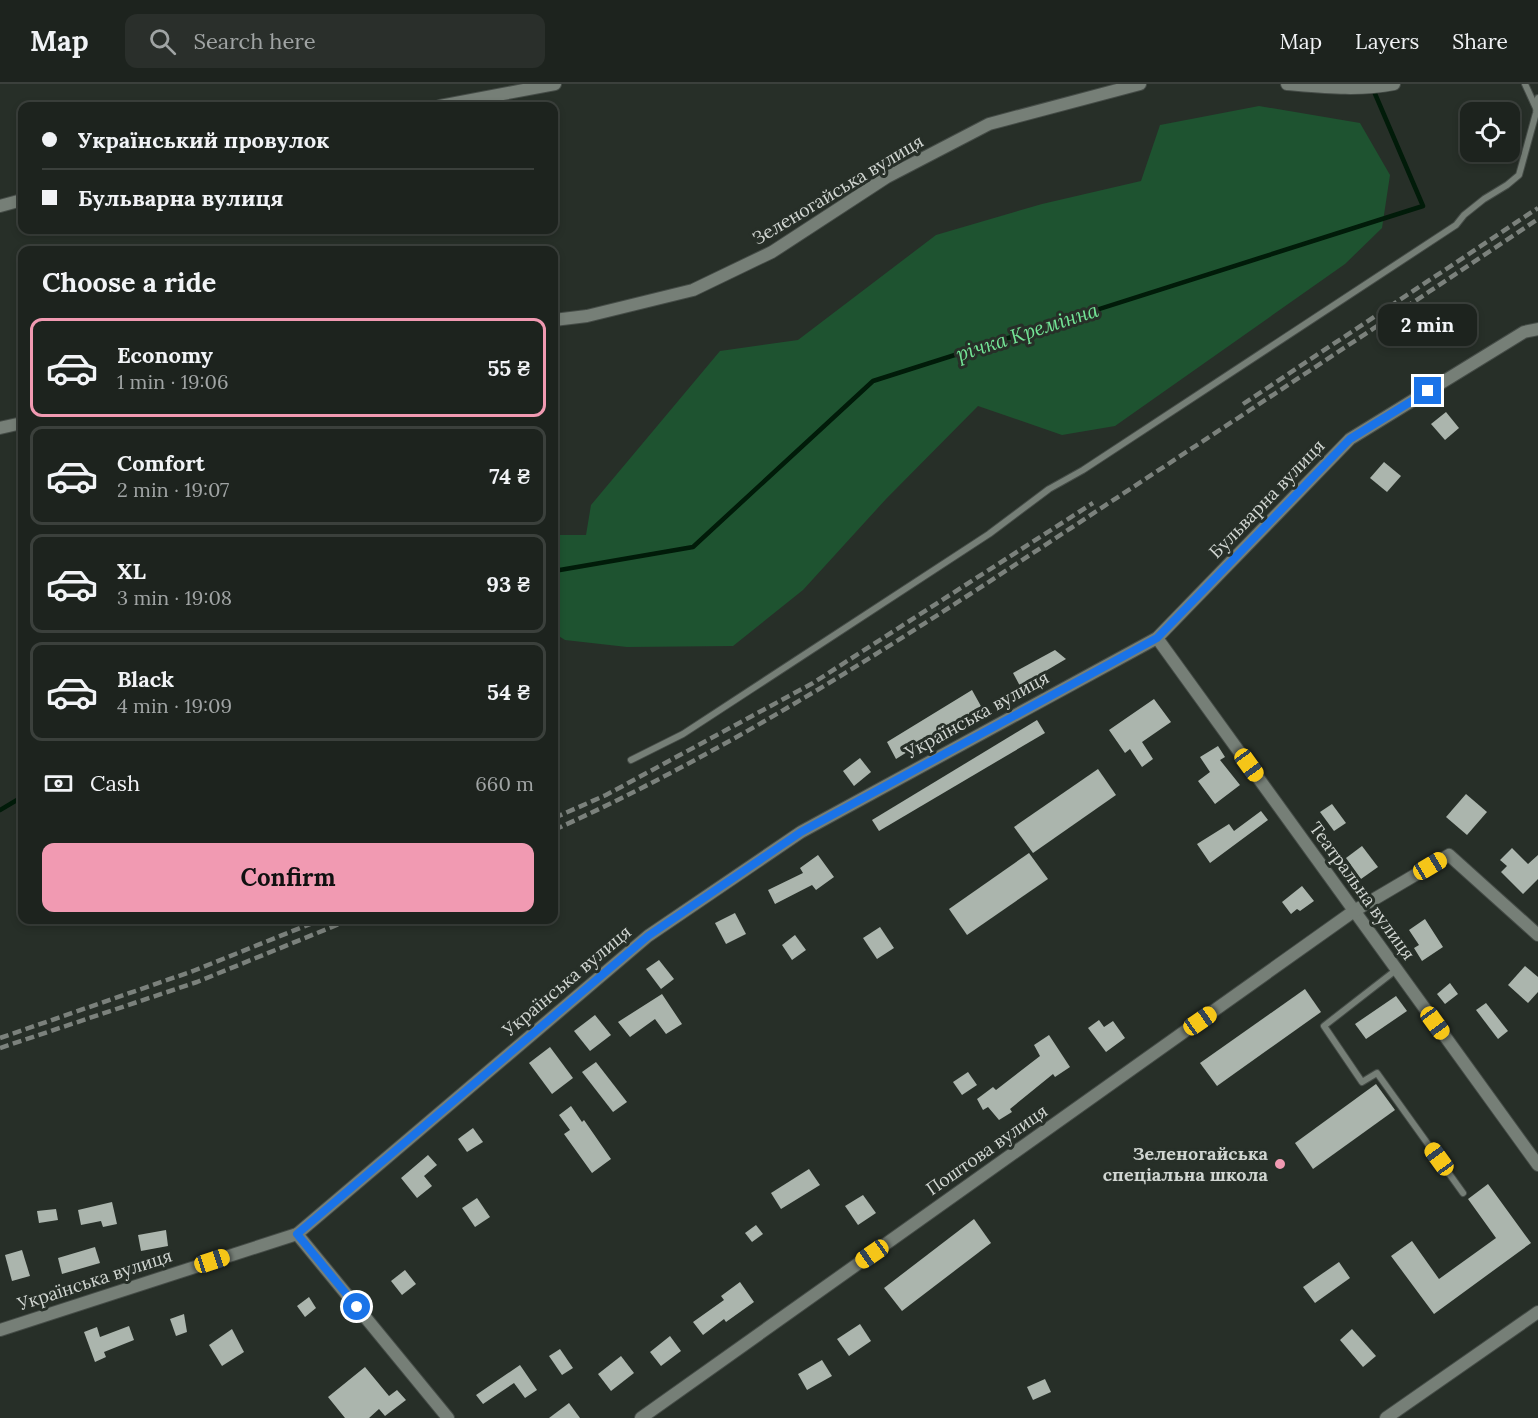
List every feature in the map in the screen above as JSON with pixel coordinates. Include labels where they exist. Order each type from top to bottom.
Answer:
[{"type":"street","points":[[461,102],[555,84]]},
{"type":"street","name":"Зеленогайська вулиця","points":[[558,320],[586,316],[693,290],[772,252],[887,177],[989,124],[1140,84]]},
{"type":"street","points":[[1287,84],[1365,88],[1394,84]]},
{"type":"street","points":[[0,206],[18,201]]},
{"type":"street","name":"Бульварна вулиця","points":[[1157,638],[1350,439],[1524,332],[1538,329]]},
{"type":"street","points":[[0,428],[18,424]]},
{"type":"street","name":"Театральна вулиця","points":[[1157,638],[1538,1165]]},
{"type":"street","name":"Українська вулиця","points":[[0,1330],[297,1234],[648,936],[801,832],[1157,638]]},
{"type":"street","name":"Поштова вулиця","points":[[641,1418],[1354,911],[1449,855],[1538,935]]},
{"type":"street","points":[[297,1234],[448,1418]]},
{"type":"street","points":[[1386,1418],[1538,1311]]},
{"type":"lane","points":[[1525,84],[1537,108]]},
{"type":"lane","points":[[631,760],[683,734],[989,534],[1049,489],[1083,470],[1456,225],[1464,215],[1484,199],[1519,175],[1538,98]]},
{"type":"lane","points":[[1397,969],[1324,1026],[1362,1083],[1377,1073],[1463,1193]]},
{"type":"green space","points":[[1259,106],[1360,123],[1390,175],[1382,228],[1345,264],[1115,426],[1062,435],[978,406],[886,499],[803,590],[733,646],[627,647],[565,640],[558,636],[558,535],[586,535],[591,505],[720,351],[798,340],[936,235],[1042,204],[1141,181],[1160,125]]},
{"type":"building","points":[[1446,412],[1459,428],[1445,440],[1431,424]]},
{"type":"building","points":[[1384,462],[1401,476],[1387,492],[1370,478]]},
{"type":"building","points":[[1055,650],[1066,659],[1020,686],[1013,673]]},
{"type":"building","points":[[972,690],[982,708],[942,730],[923,746],[920,744],[896,759],[887,742]]},
{"type":"building","points":[[1154,699],[1171,722],[1142,742],[1153,759],[1142,767],[1130,749],[1125,753],[1109,730]]},
{"type":"building","points":[[1037,720],[1045,733],[879,831],[872,820]]},
{"type":"building","points":[[1218,746],[1225,757],[1220,760],[1240,785],[1215,804],[1198,781],[1210,772],[1200,757]]},
{"type":"building","points":[[860,758],[871,772],[854,786],[843,771]]},
{"type":"building","points":[[1098,769],[1116,795],[1033,853],[1014,827]]},
{"type":"building","points":[[1466,794],[1487,812],[1467,835],[1446,817]]},
{"type":"building","points":[[1332,804],[1346,823],[1334,831],[1320,812]]},
{"type":"building","points":[[1261,811],[1268,820],[1210,863],[1197,844],[1229,824],[1234,831]]},
{"type":"building","points":[[1362,846],[1378,867],[1361,879],[1346,858]]},
{"type":"building","points":[[1512,848],[1528,864],[1538,855],[1538,879],[1523,894],[1501,872],[1507,866],[1500,860]]},
{"type":"building","points":[[1029,853],[1048,879],[967,935],[949,909]]},
{"type":"building","points":[[818,855],[834,877],[816,890],[812,885],[775,904],[768,890],[803,873],[800,868]]},
{"type":"building","points":[[1302,886],[1314,901],[1300,911],[1297,909],[1291,914],[1282,902]]},
{"type":"building","points":[[735,913],[746,934],[726,944],[715,923]]},
{"type":"building","points":[[1425,919],[1443,947],[1422,961],[1414,948],[1419,945],[1409,930]]},
{"type":"building","points":[[880,927],[894,948],[877,959],[863,938]]},
{"type":"building","points":[[795,935],[806,950],[792,960],[782,945]]},
{"type":"building","points":[[659,960],[674,979],[661,989],[646,969]]},
{"type":"building","points":[[1525,966],[1538,977],[1538,992],[1528,1003],[1508,985]]},
{"type":"building","points":[[1450,983],[1458,994],[1445,1004],[1437,994]]},
{"type":"building","points":[[1305,989],[1321,1012],[1217,1086],[1200,1063]]},
{"type":"building","points":[[662,994],[682,1024],[666,1034],[655,1019],[630,1037],[618,1022]]},
{"type":"building","points":[[1396,996],[1407,1011],[1366,1039],[1355,1024]]},
{"type":"building","points":[[1486,1003],[1508,1031],[1498,1039],[1476,1010]]},
{"type":"building","points":[[595,1015],[611,1035],[590,1051],[574,1031]]},
{"type":"building","points":[[1099,1020],[1104,1027],[1113,1021],[1125,1038],[1106,1052],[1088,1028]]},
{"type":"building","points":[[1049,1035],[1070,1067],[1055,1077],[1053,1074],[1010,1109],[1012,1112],[999,1120],[988,1107],[983,1110],[977,1099],[993,1087],[996,1090],[1040,1056],[1034,1045]]},
{"type":"building","points":[[550,1047],[573,1078],[552,1094],[529,1063]]},
{"type":"building","points":[[596,1062],[627,1102],[613,1112],[582,1072]]},
{"type":"building","points":[[968,1072],[977,1085],[962,1095],[953,1082]]},
{"type":"building","points":[[1376,1084],[1395,1110],[1313,1169],[1295,1143]]},
{"type":"building","points":[[571,1106],[582,1122],[584,1120],[611,1159],[592,1173],[564,1134],[570,1130],[559,1115]]},
{"type":"building","points":[[473,1128],[483,1142],[467,1152],[458,1139]]},
{"type":"building","points":[[428,1155],[437,1165],[424,1176],[432,1186],[417,1198],[401,1178]]},
{"type":"building","points":[[809,1169],[820,1185],[781,1209],[771,1193]]},
{"type":"building","points":[[1488,1184],[1531,1243],[1434,1314],[1391,1256],[1412,1241],[1439,1279],[1496,1238],[1468,1199]]},
{"type":"building","points":[[863,1195],[876,1213],[858,1225],[845,1206]]},
{"type":"building","points":[[477,1198],[490,1217],[475,1227],[462,1208]]},
{"type":"building","points":[[112,1202],[117,1224],[103,1227],[101,1221],[81,1225],[78,1210]]},
{"type":"building","points":[[56,1209],[58,1220],[39,1223],[37,1211]]},
{"type":"building","points":[[974,1219],[991,1243],[902,1311],[884,1288]]},
{"type":"building","points":[[756,1225],[763,1234],[752,1242],[745,1233]]},
{"type":"building","points":[[166,1230],[168,1246],[141,1251],[138,1235]]},
{"type":"building","points":[[95,1247],[100,1263],[62,1274],[58,1258]]},
{"type":"building","points":[[22,1250],[30,1276],[12,1281],[5,1255]]},
{"type":"building","points":[[1339,1262],[1350,1278],[1315,1303],[1303,1287]]},
{"type":"building","points":[[405,1270],[416,1284],[402,1295],[391,1281]]},
{"type":"building","points":[[740,1282],[754,1302],[726,1322],[724,1319],[703,1335],[693,1322],[724,1300],[721,1296]]},
{"type":"building","points":[[309,1297],[316,1308],[305,1317],[297,1306]]},
{"type":"building","points":[[184,1314],[187,1332],[176,1336],[170,1319]]},
{"type":"building","points":[[860,1324],[871,1341],[849,1356],[837,1339]]},
{"type":"building","points":[[129,1326],[134,1340],[104,1352],[106,1357],[95,1362],[84,1332],[97,1327],[100,1337]]},
{"type":"building","points":[[232,1329],[244,1352],[222,1366],[209,1345]]},
{"type":"building","points":[[1352,1329],[1376,1356],[1363,1367],[1340,1340]]},
{"type":"building","points":[[670,1336],[681,1351],[661,1366],[650,1352]]},
{"type":"building","points":[[560,1349],[573,1368],[562,1375],[549,1356]]},
{"type":"building","points":[[621,1356],[634,1373],[611,1391],[598,1374]]},
{"type":"building","points":[[822,1360],[832,1376],[807,1390],[798,1374]]},
{"type":"building","points":[[520,1365],[537,1390],[525,1398],[514,1383],[483,1404],[476,1395]]},
{"type":"building","points":[[365,1367],[389,1396],[397,1390],[406,1400],[385,1416],[379,1409],[369,1418],[345,1418],[328,1397]]},
{"type":"building","points":[[1045,1379],[1051,1392],[1033,1400],[1027,1387]]},
{"type":"building","points":[[569,1403],[580,1418],[549,1418]]},
{"type":"waterway","name":"річка Кремінна","points":[[558,570],[693,547],[873,381],[1423,206],[1373,89]]},
{"type":"waterway","name":"річка Кремінна","points":[[0,810],[18,799]]},
{"type":"railway","points":[[1243,404],[1538,208]]},
{"type":"railway","points":[[558,828],[688,764],[818,690],[1071,528],[1538,219]]},
{"type":"railway","points":[[558,816],[606,795],[813,683],[1093,503]]},
{"type":"railway","points":[[0,1038],[193,971],[310,924]]},
{"type":"railway","points":[[0,1048],[197,982],[339,924]]},
{"type":"place","name":"Зеленогайська спеціальна школа","points":[[1280,1164]]},
{"type":"route","points":[[357,1307],[297,1234],[648,936],[801,832],[1157,638],[1350,439],[1428,391]]}]
